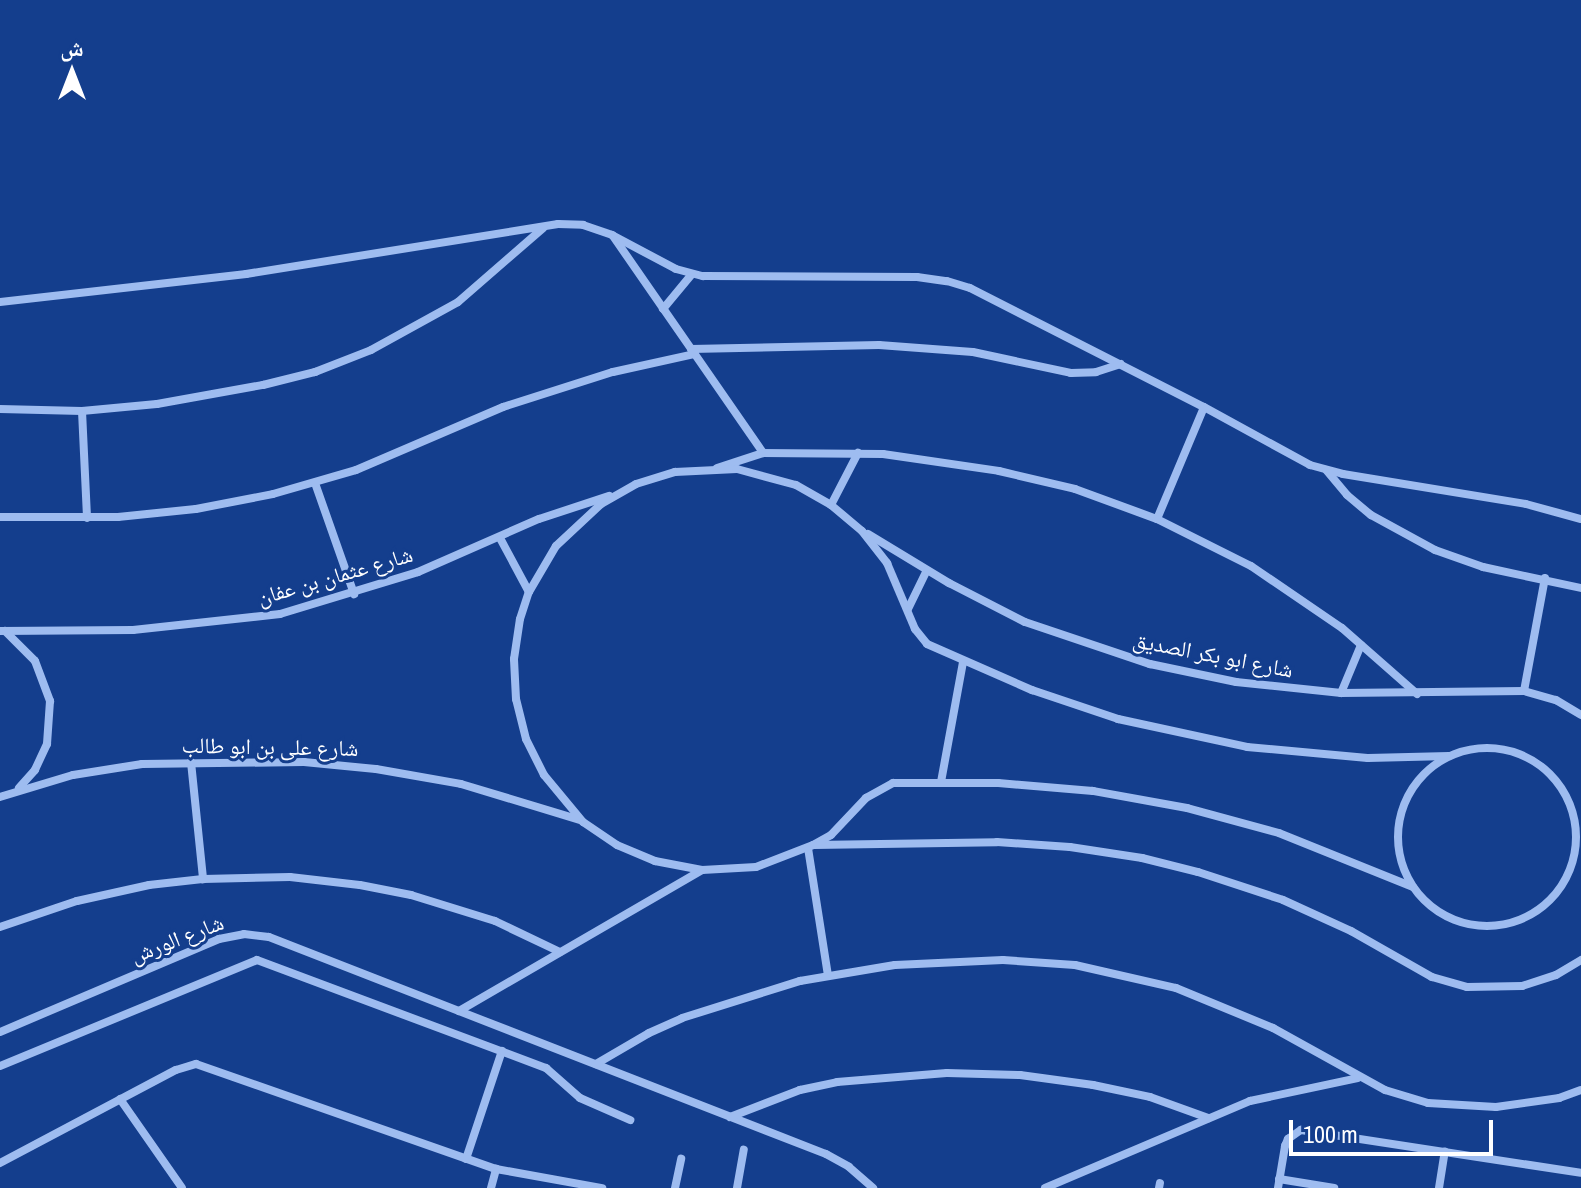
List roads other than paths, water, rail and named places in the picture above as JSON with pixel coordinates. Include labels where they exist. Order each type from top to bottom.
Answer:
[{"type":"street","points":[[0,302],[261,272],[545,226],[583,225],[612,235],[664,264],[692,274],[717,277],[917,277],[947,281],[970,288],[1204,407],[1295,458],[1326,471],[1526,504],[1581,519]]},
{"type":"street","points":[[0,409],[82,411],[157,404],[263,385],[351,359],[420,326],[458,302],[545,226]]},
{"type":"street","points":[[612,235],[763,453]]},
{"type":"street","points":[[663,309],[692,274]]},
{"type":"street","points":[[0,517],[87,518],[196,509],[315,483],[411,449],[503,407],[613,372],[693,352],[879,345],[973,352],[1071,373],[1096,372],[1121,364]]},
{"type":"street","points":[[1157,519],[1204,407]]},
{"type":"street","points":[[82,411],[87,518]]},
{"type":"street","points":[[716,468],[777,478],[831,505],[862,531],[887,563],[915,629],[927,644],[963,662],[1075,706],[1207,740],[1328,756],[1449,756],[1474,749],[1500,749],[1525,756],[1547,771],[1570,803],[1578,855],[1557,892],[1537,910],[1512,922],[1484,925],[1457,920],[1433,907],[1413,887],[1313,845],[1187,808],[1077,789],[903,781],[884,787],[866,798],[831,835],[810,847],[756,867],[702,870],[674,866],[635,854],[583,822],[544,775],[520,719],[514,659],[520,619],[544,563],[569,530],[618,493],[675,472],[716,468],[763,453],[858,453],[919,458],[1012,473],[1075,489],[1157,519],[1261,572],[1312,606],[1417,694]]},
{"type":"street","points":[[831,505],[858,453]]},
{"type":"street","points":[[1326,471],[1347,495],[1371,515],[1435,550],[1483,567],[1581,588]]},
{"type":"street","points":[[315,483],[354,594]]},
{"type":"street","name":"شارع عثمان بن عفان","points":[[2,631],[121,630],[280,614],[354,594],[500,538],[550,515],[618,493]]},
{"type":"street","name":"شارع ابو بكر الصديق","points":[[862,531],[1025,622],[1108,651],[1236,682],[1341,693],[1524,691],[1556,700],[1581,715]]},
{"type":"street","points":[[500,538],[529,592]]},
{"type":"street","points":[[908,609],[927,570]]},
{"type":"street","points":[[1524,691],[1545,578]]},
{"type":"street","points":[[2,631],[27,649],[42,674],[51,716],[42,758],[15,792]]},
{"type":"street","points":[[1341,693],[1361,645]]},
{"type":"street","points":[[941,782],[963,662]]},
{"type":"street","points":[[1413,887],[1399,848],[1399,820],[1416,782],[1449,756]]},
{"type":"street","points":[[191,762],[203,879]]},
{"type":"street","name":"شارع على بن ابو طالب","points":[[0,797],[107,769],[191,762],[304,762],[376,769],[461,784],[583,822]]},
{"type":"street","points":[[810,847],[1021,843],[1154,861],[1283,900],[1351,931],[1432,977],[1467,987],[1522,986],[1556,975],[1581,960]]},
{"type":"street","points":[[810,847],[828,975]]},
{"type":"street","points":[[459,1011],[702,870]]},
{"type":"street","points":[[0,927],[101,895],[203,879],[313,879],[411,895],[495,921],[560,952]]},
{"type":"street","name":"شارع الورش","points":[[0,1032],[207,943],[244,934],[282,940],[838,1160],[873,1188]]},
{"type":"street","points":[[0,1066],[257,960],[546,1068],[580,1098],[630,1120]]},
{"type":"street","points":[[596,1064],[649,1033],[738,998],[828,975],[895,965],[967,960],[1047,963],[1109,971],[1176,988],[1231,1008],[1359,1078],[1417,1100],[1473,1108],[1536,1102],[1581,1090]]},
{"type":"street","points":[[466,1159],[502,1051]]},
{"type":"street","points":[[0,1163],[186,1065],[207,1065],[496,1169],[602,1188]]},
{"type":"street","points":[[730,1117],[800,1090],[837,1082],[959,1073],[1020,1075],[1093,1085],[1150,1097],[1208,1118]]},
{"type":"street","points":[[1045,1188],[1250,1101],[1359,1078]]},
{"type":"street","points":[[120,1099],[182,1188]]},
{"type":"street","points":[[1334,1188],[1278,1184],[1285,1146],[1294,1133],[1301,1130],[1581,1173]]},
{"type":"street","points":[[737,1188],[744,1150]]},
{"type":"street","points":[[1439,1188],[1445,1151]]},
{"type":"street","points":[[675,1188],[681,1159]]},
{"type":"street","points":[[491,1188],[496,1169]]}]
